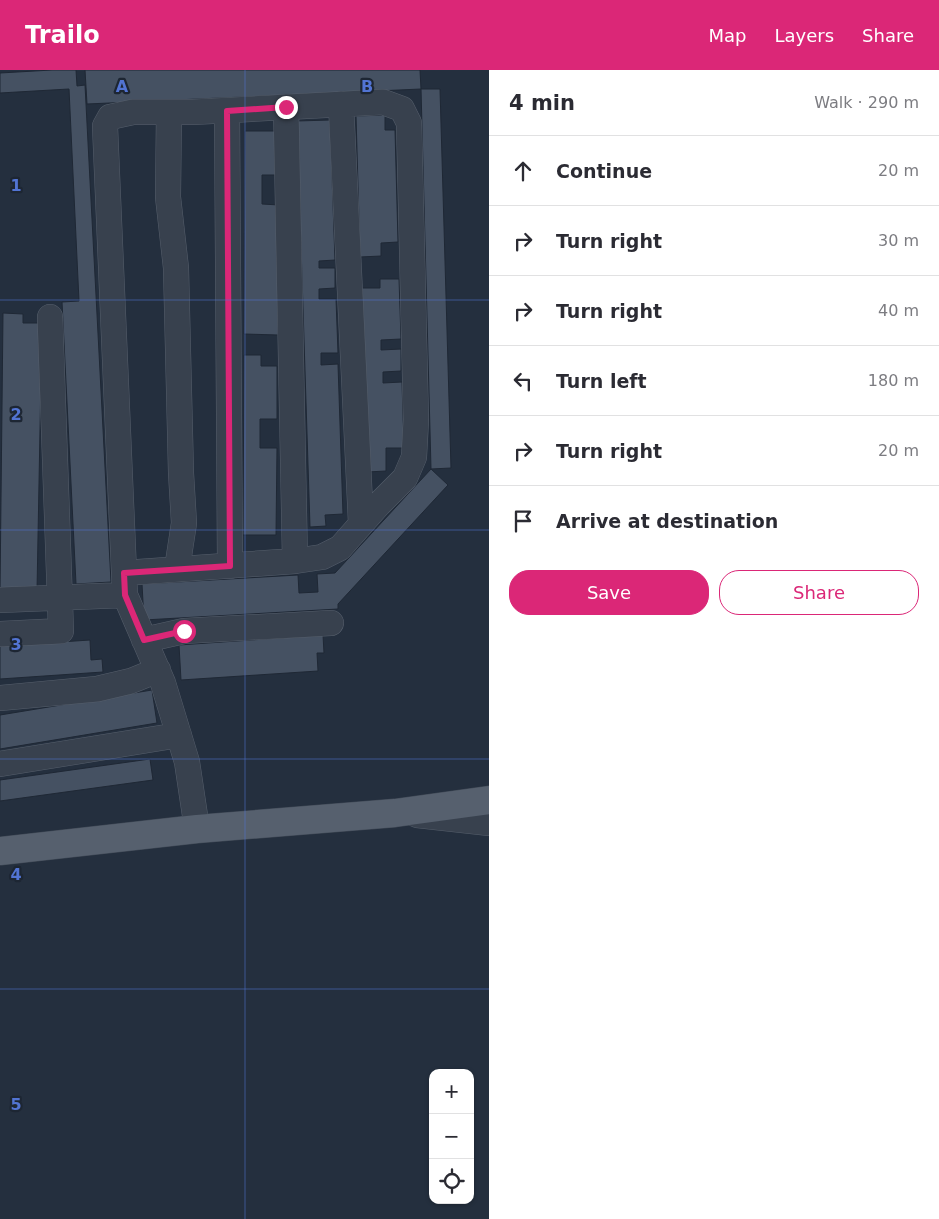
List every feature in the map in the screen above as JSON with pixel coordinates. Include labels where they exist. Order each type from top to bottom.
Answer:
[{"type":"main road","points":[[0,851],[197,828],[395,813],[489,800]]},
{"type":"street","points":[[0,600],[59,598],[124,584],[177,569],[295,561],[322,557],[340,548],[360,524],[405,478],[414,457],[416,420],[409,123],[402,109],[383,102],[227,111],[133,112],[110,117],[105,126],[124,584],[144,640],[158,670],[179,735],[187,762],[197,828]]},
{"type":"street","points":[[341,104],[360,524]]},
{"type":"street","points":[[286,107],[295,561]]},
{"type":"street","points":[[227,111],[230,566]]},
{"type":"street","points":[[169,112],[168,198],[176,268],[184,523],[177,569]]},
{"type":"street","points":[[0,634],[61,631],[50,317]]},
{"type":"street","points":[[144,640],[184,631],[331,623]]},
{"type":"street","points":[[0,698],[97,689],[131,681],[158,670]]},
{"type":"street","points":[[0,764],[179,735]]},
{"type":"street","points":[[395,813],[489,824]]},
{"type":"building","points":[[76,70],[77,86],[85,85],[111,582],[76,584],[62,302],[79,301],[69,89],[0,93],[0,73]]},
{"type":"building","points":[[85,70],[420,70],[421,89],[87,104]]},
{"type":"building","points":[[421,89],[440,89],[451,468],[431,469]]},
{"type":"building","points":[[385,115],[385,130],[395,130],[398,242],[381,243],[381,256],[360,257],[356,116]]},
{"type":"building","points":[[330,120],[335,260],[319,261],[319,268],[335,268],[335,288],[319,289],[319,299],[336,299],[338,353],[321,353],[321,365],[338,364],[343,514],[325,515],[326,526],[310,527],[297,121]]},
{"type":"building","points":[[245,131],[280,131],[279,175],[262,175],[262,204],[279,205],[278,335],[244,334]]},
{"type":"building","points":[[380,279],[399,279],[401,339],[381,340],[381,350],[401,349],[401,371],[383,372],[383,383],[402,382],[404,448],[386,448],[386,471],[367,472],[361,288],[380,288]]},
{"type":"building","points":[[3,313],[23,314],[23,323],[42,323],[37,591],[0,591]]},
{"type":"building","points":[[244,355],[261,355],[261,366],[277,366],[277,419],[260,419],[260,448],[277,448],[276,535],[243,535]]},
{"type":"building","points":[[431,469],[448,485],[338,604],[338,609],[144,620],[142,584],[298,575],[299,593],[318,592],[317,574],[335,573]]},
{"type":"building","points":[[323,635],[324,653],[317,653],[318,671],[181,680],[179,645]]},
{"type":"building","points":[[90,640],[91,660],[102,659],[103,672],[0,679],[0,646]]},
{"type":"building","points":[[152,690],[157,723],[0,749],[0,715]]},
{"type":"building","points":[[150,759],[153,780],[0,801],[0,780]]},
{"type":"route","points":[[184,631],[144,640],[125,595],[124,573],[230,566],[227,111],[286,107]]}]
